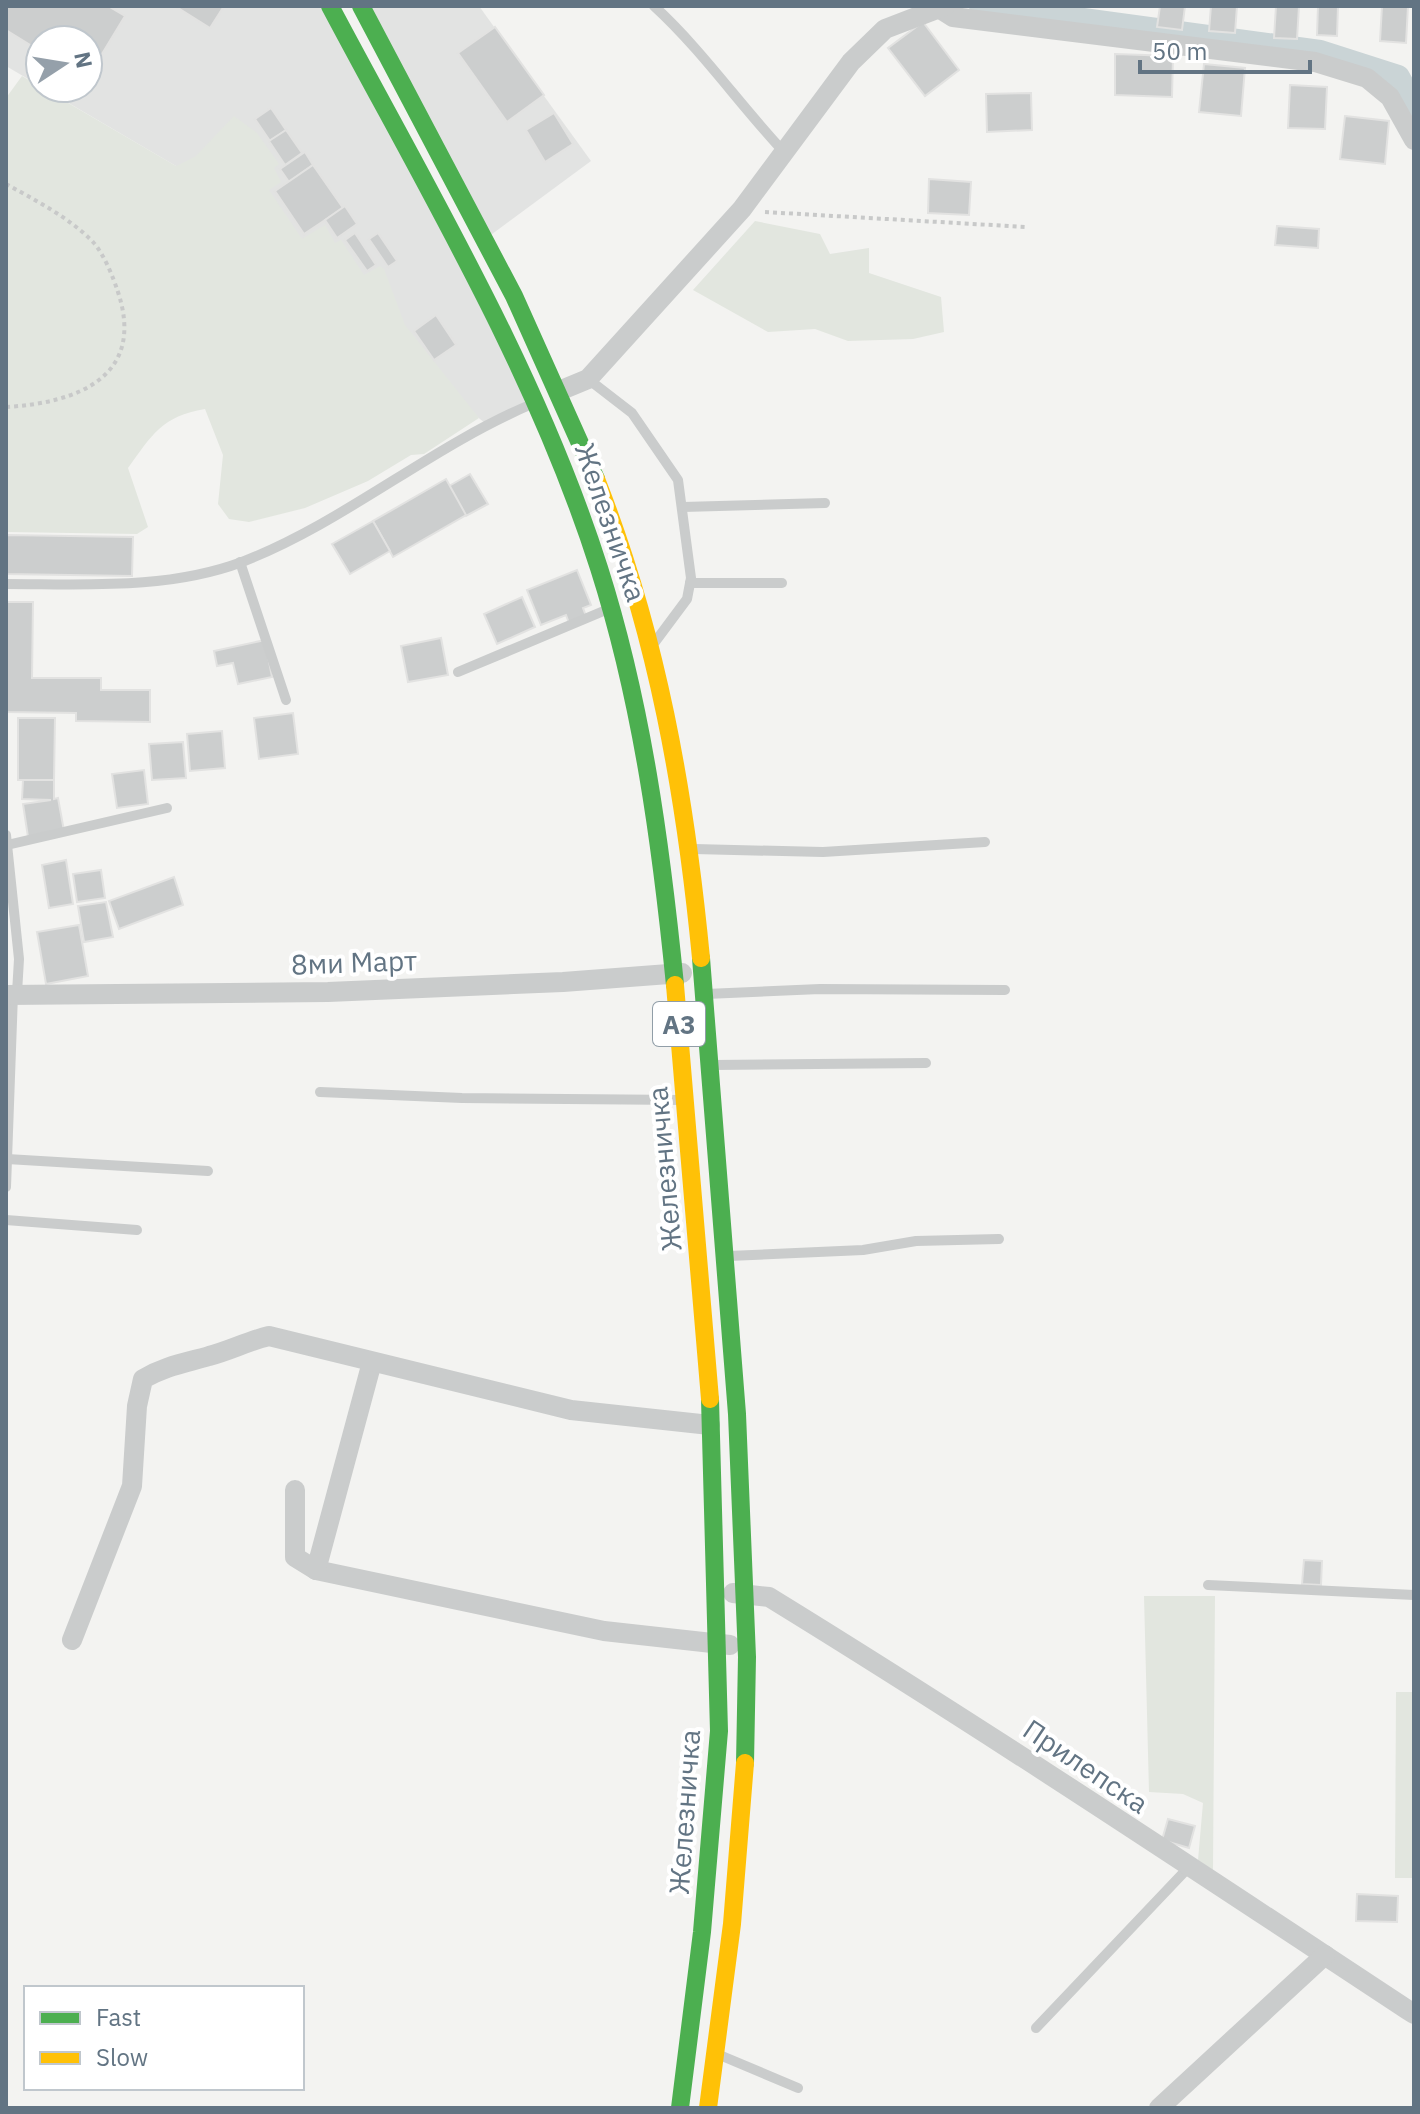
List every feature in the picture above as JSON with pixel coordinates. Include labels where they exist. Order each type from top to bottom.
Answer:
[{"type":"main road","name":"Железничка","points":[[330,6],[537,401],[612,608],[628,662],[663,852],[686,1100],[710,1425],[720,1721],[699,1978],[680,2108]]},
{"type":"main road","name":"Железничка","points":[[361,6],[534,336],[600,490],[651,646],[688,849],[727,1256],[736,1384],[746,1645],[746,1735],[739,1845],[728,1977],[708,2108]]},
{"type":"main road","points":[[537,401],[559,391]]},
{"type":"street","points":[[559,391],[588,379],[742,209],[851,62],[885,29],[909,17],[944,8],[953,17],[1044,31],[1315,62],[1367,78],[1390,97],[1414,140]]},
{"type":"street","name":"8ми Март","points":[[12,994],[328,992],[702,971]]},
{"type":"street","points":[[72,1640],[132,1486],[137,1406],[143,1379],[166,1365],[212,1356],[236,1344],[269,1336],[571,1410],[710,1425]]},
{"type":"street","points":[[316,1570],[372,1362]]},
{"type":"street","points":[[295,1490],[295,1557],[316,1570],[604,1631],[746,1645]]},
{"type":"street","name":"Прилепска","points":[[717,1593],[769,1597],[967,1719],[1188,1868],[1414,2014]]},
{"type":"street","points":[[1159,2108],[1325,1955]]},
{"type":"lane","points":[[654,6],[683,34],[737,101],[784,152]]},
{"type":"lane","points":[[588,379],[632,413],[678,480],[690,583],[687,599],[676,619],[651,646]]},
{"type":"lane","points":[[6,584],[150,583],[240,562],[312,528],[486,424],[537,401]]},
{"type":"lane","points":[[683,507],[825,503]]},
{"type":"lane","points":[[240,562],[286,700]]},
{"type":"lane","points":[[690,583],[782,583]]},
{"type":"lane","points":[[458,672],[612,608]]},
{"type":"lane","points":[[7,845],[167,808]]},
{"type":"lane","points":[[6,835],[19,959],[12,994],[6,1187]]},
{"type":"lane","points":[[688,849],[823,852],[985,842]]},
{"type":"lane","points":[[704,994],[820,989],[1005,990]]},
{"type":"lane","points":[[711,1065],[926,1063]]},
{"type":"lane","points":[[320,1092],[477,1099],[686,1100]]},
{"type":"lane","points":[[7,1159],[208,1171]]},
{"type":"lane","points":[[6,1220],[137,1230]]},
{"type":"lane","points":[[727,1256],[863,1250],[916,1241],[999,1239]]},
{"type":"lane","points":[[1208,1585],[1414,1595]]},
{"type":"lane","points":[[1036,2028],[1188,1868]]},
{"type":"lane","points":[[716,2054],[798,2088]]},
{"type":"path","points":[[6,184],[43,204],[94,243],[124,312],[124,341],[115,365],[94,387],[39,405],[6,407]]},
{"type":"path","points":[[742,209],[1026,227]]},
{"type":"shaded area","points":[[6,6],[330,6],[537,401],[486,424],[176,166],[70,104],[104,104],[104,24],[24,24],[24,77],[6,66]]},
{"type":"shaded area","points":[[361,6],[479,6],[591,161],[484,240]]},
{"type":"shaded area","points":[[22,76],[24,104],[70,104],[176,166],[196,156],[234,116],[257,133],[279,164],[274,168],[281,182],[269,190],[302,239],[325,225],[335,243],[341,240],[364,275],[380,266],[384,269],[405,325],[479,418],[424,454],[411,455],[368,481],[305,508],[249,522],[229,519],[218,504],[223,455],[205,409],[190,412],[159,429],[128,468],[148,527],[137,534],[6,532],[6,98]]},
{"type":"shaded area","points":[[755,221],[820,234],[830,254],[869,248],[869,273],[941,297],[944,332],[913,339],[848,341],[815,329],[768,332],[693,290]]},
{"type":"shaded area","points":[[1144,1596],[1215,1596],[1213,1870],[1198,1860],[1203,1803],[1183,1794],[1149,1792]]},
{"type":"shaded area","points":[[1396,1692],[1414,1692],[1414,1878],[1395,1878]]},
{"type":"building","points":[[6,6],[108,6],[125,16],[104,51],[104,24],[24,24],[24,41],[6,30]]},
{"type":"building","points":[[175,6],[224,6],[210,28]]},
{"type":"building","points":[[1160,6],[1185,6],[1182,30],[1157,27]]},
{"type":"building","points":[[1211,6],[1237,6],[1235,33],[1209,31]]},
{"type":"building","points":[[1276,6],[1299,6],[1297,39],[1274,38]]},
{"type":"building","points":[[1318,6],[1338,6],[1337,36],[1317,35]]},
{"type":"building","points":[[1382,6],[1408,6],[1406,43],[1380,41]]},
{"type":"building","points":[[923,22],[959,70],[925,96],[888,48]]},
{"type":"building","points":[[495,27],[544,95],[507,122],[458,53]]},
{"type":"building","points":[[1115,54],[1173,56],[1172,97],[1115,95]]},
{"type":"building","points":[[1204,64],[1245,68],[1241,116],[1199,112]]},
{"type":"building","points":[[1290,85],[1327,87],[1325,129],[1288,128]]},
{"type":"building","points":[[1031,93],[1032,130],[987,132],[986,94]]},
{"type":"building","points":[[271,108],[286,130],[270,141],[255,119]]},
{"type":"building","points":[[554,113],[573,144],[545,162],[526,130]]},
{"type":"building","points":[[1345,116],[1389,121],[1385,164],[1340,159]]},
{"type":"building","points":[[286,130],[302,153],[285,165],[269,141]]},
{"type":"building","points":[[305,152],[313,165],[289,182],[280,169]]},
{"type":"building","points":[[313,165],[343,208],[304,234],[275,191]]},
{"type":"building","points":[[929,179],[971,182],[969,215],[928,213]]},
{"type":"building","points":[[345,206],[357,224],[337,238],[325,220]]},
{"type":"building","points":[[1277,226],[1319,229],[1318,248],[1275,245]]},
{"type":"building","points":[[355,233],[376,265],[367,271],[345,240]]},
{"type":"building","points":[[378,233],[397,261],[388,267],[369,239]]},
{"type":"building","points":[[436,315],[456,345],[434,360],[414,331]]},
{"type":"building","points":[[470,474],[488,504],[466,516],[449,486]]},
{"type":"building","points":[[446,479],[466,515],[393,557],[373,521]]},
{"type":"building","points":[[373,521],[390,551],[350,574],[332,544]]},
{"type":"building","points":[[6,535],[133,537],[132,576],[6,574]]},
{"type":"building","points":[[577,570],[591,605],[583,608],[586,616],[569,623],[566,615],[541,625],[527,590]]},
{"type":"building","points":[[522,597],[535,627],[497,644],[484,614]]},
{"type":"building","points":[[6,602],[33,602],[32,678],[101,678],[101,690],[150,690],[150,722],[76,721],[76,713],[6,712]]},
{"type":"building","points":[[441,638],[448,675],[408,682],[401,646]]},
{"type":"building","points":[[265,640],[272,677],[238,684],[233,663],[217,666],[214,651]]},
{"type":"building","points":[[293,713],[298,754],[259,759],[254,718]]},
{"type":"building","points":[[18,718],[55,718],[54,780],[18,780]]},
{"type":"building","points":[[222,731],[225,768],[190,771],[187,734]]},
{"type":"building","points":[[183,742],[186,778],[152,780],[149,744]]},
{"type":"building","points":[[144,770],[148,804],[117,808],[112,774]]},
{"type":"building","points":[[23,780],[54,780],[54,799],[58,798],[64,831],[28,837],[23,804],[51,800],[22,799]]},
{"type":"building","points":[[66,860],[73,904],[49,908],[42,865]]},
{"type":"building","points":[[101,870],[105,898],[77,902],[73,874]]},
{"type":"building","points":[[174,877],[183,905],[119,929],[109,901]]},
{"type":"building","points":[[106,902],[113,937],[84,942],[78,906]]},
{"type":"building","points":[[79,925],[88,976],[46,984],[37,932]]},
{"type":"building","points":[[1304,1560],[1322,1561],[1321,1585],[1302,1584]]},
{"type":"building","points":[[1168,1819],[1195,1826],[1189,1848],[1162,1840]]},
{"type":"building","points":[[1357,1894],[1398,1896],[1397,1922],[1356,1921]]},
{"type":"waterway","points":[[981,6],[1320,52],[1398,77],[1414,106]]},
{"type":"traffic: fast","points":[[330,6],[512,351],[544,422],[599,568],[627,670],[648,774],[675,985]]},
{"type":"traffic: fast","points":[[361,6],[514,296],[596,479]]},
{"type":"traffic: fast","points":[[701,958],[737,1414],[747,1657],[745,1763]]},
{"type":"traffic: fast","points":[[680,2108],[702,1932],[719,1731],[710,1399]]},
{"type":"traffic: slow","points":[[596,479],[636,596],[665,714],[677,774],[701,958]]},
{"type":"traffic: slow","points":[[675,985],[710,1399]]},
{"type":"traffic: slow","points":[[708,2108],[732,1924],[745,1763]]}]
